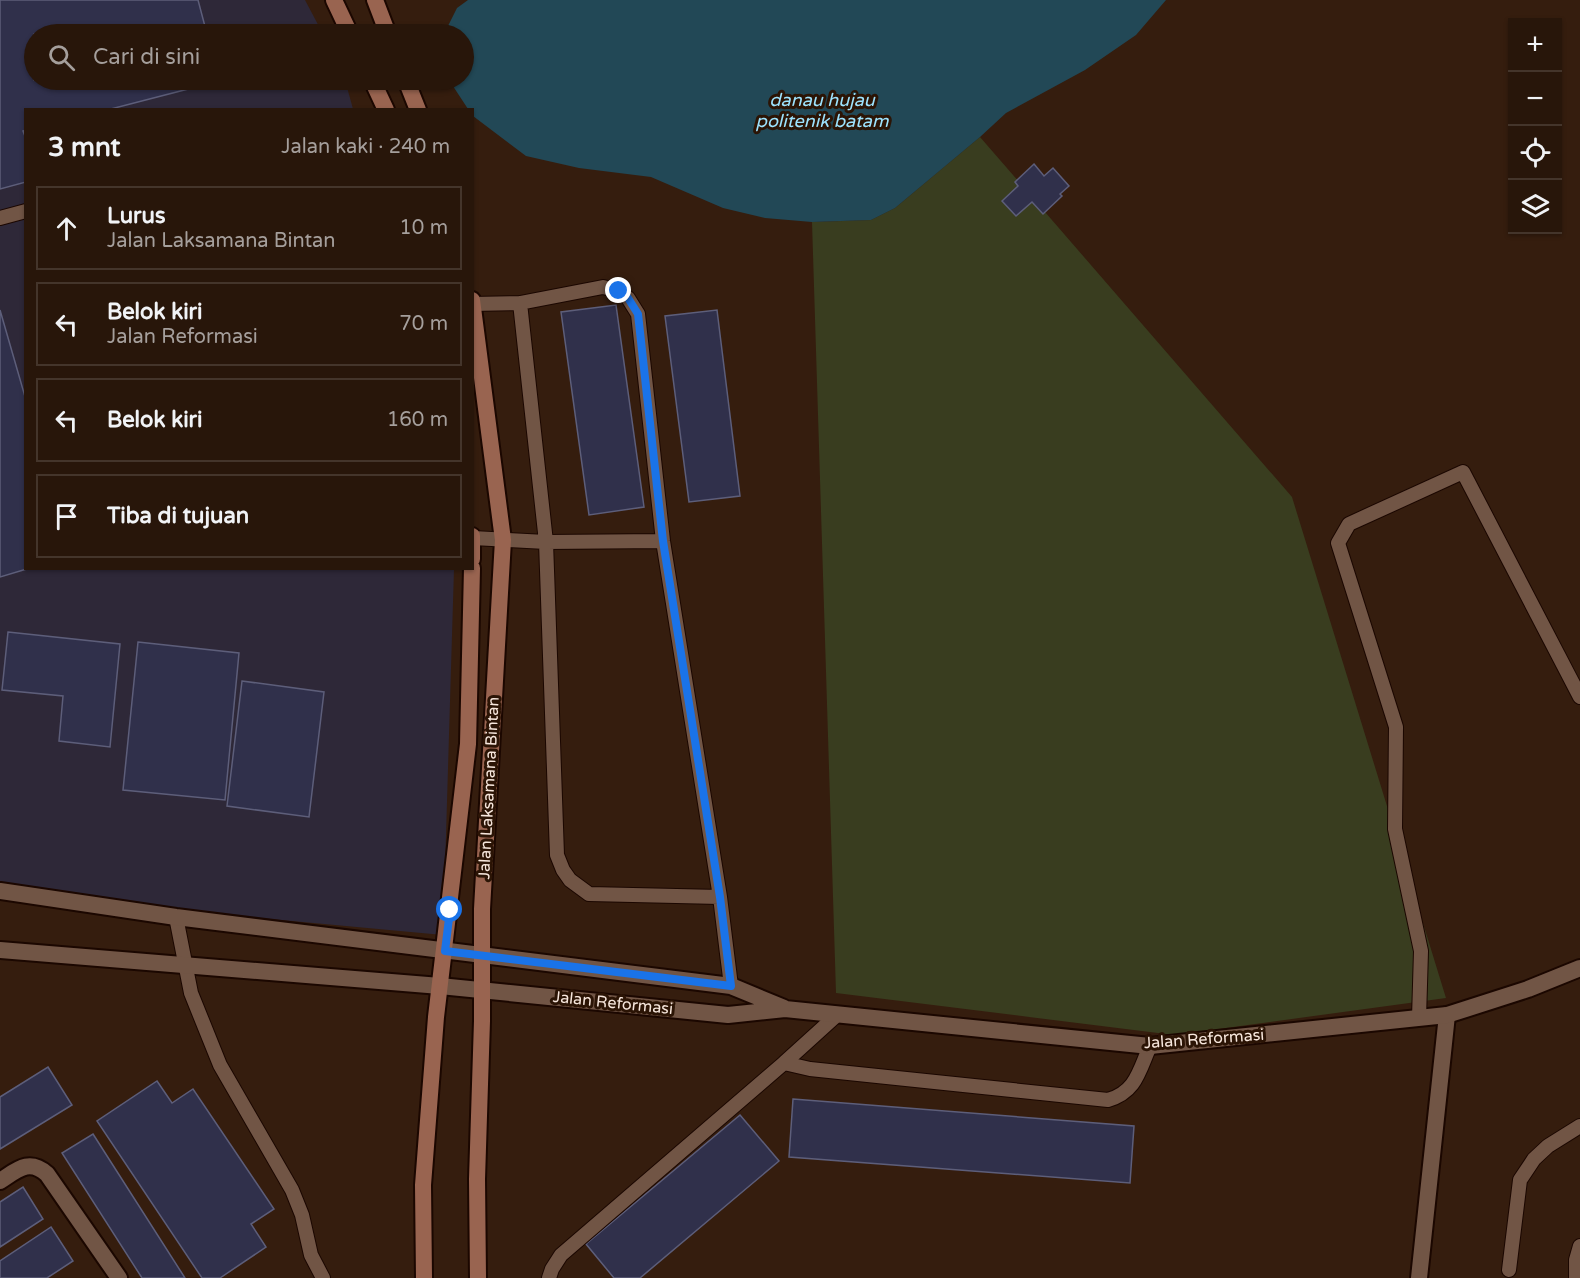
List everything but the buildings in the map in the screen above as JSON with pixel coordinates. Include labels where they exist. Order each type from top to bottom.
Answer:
[{"type":"main road","points":[[333,0],[345,24]]},
{"type":"main road","points":[[375,0],[384,24]]},
{"type":"main road","points":[[377,90],[385,108]]},
{"type":"main road","points":[[410,90],[417,108]]},
{"type":"main road","name":"Jalan Laksamana Bintan","points":[[474,311],[503,540],[482,897],[477,1179],[478,1278]]},
{"type":"main road","name":"Jalan Laksamana Bintan","points":[[424,1278],[423,1185],[440,986],[468,744],[472,570]]},
{"type":"street","name":"Jalan Reformasi","points":[[0,891],[176,917],[731,986],[785,1009]]},
{"type":"street","name":"Jalan Reformasi","points":[[0,950],[440,986],[728,1015],[785,1009],[1150,1046],[1446,1015],[1580,968]]},
{"type":"street","points":[[1419,1278],[1446,1015]]},
{"type":"street","points":[[0,1181],[28,1166],[38,1166],[47,1174],[115,1277]]},
{"type":"lane","points":[[0,218],[24,212]]},
{"type":"lane","points":[[474,303],[520,303],[603,287],[619,291],[628,298],[638,314],[663,541],[720,897],[731,986]]},
{"type":"lane","points":[[520,303],[546,542],[557,855],[570,880],[589,894],[720,897]]},
{"type":"lane","points":[[1419,1018],[1421,951],[1395,829],[1396,728],[1338,543],[1349,524],[1463,472],[1580,697]]},
{"type":"lane","points":[[474,537],[546,542],[663,541]]},
{"type":"lane","points":[[176,917],[191,993],[220,1065],[292,1190],[302,1215],[311,1255],[323,1278]]},
{"type":"lane","points":[[549,1278],[561,1255],[838,1014]]},
{"type":"lane","points":[[784,1063],[810,1069],[1108,1100],[1118,1098],[1132,1088],[1150,1046]]},
{"type":"lane","points":[[1509,1270],[1520,1180],[1534,1159],[1548,1146],[1580,1126]]},
{"type":"lane","points":[[1576,1278],[1576,1260],[1580,1246]]},
{"type":"shaded area","points":[[0,0],[305,0],[318,24],[24,24],[24,90],[348,90],[353,108],[24,108],[24,570],[454,570],[443,935],[0,894]]},
{"type":"green space","points":[[980,137],[1292,497],[1446,998],[1174,1035],[836,993],[812,222],[871,220],[895,208]]},
{"type":"water","name":"danau hujau politenik batam","points":[[468,0],[1166,0],[1136,35],[1085,70],[1006,113],[895,208],[871,220],[812,222],[765,218],[723,208],[651,177],[579,168],[526,156],[474,117],[474,108],[467,108],[456,90],[474,90],[474,24],[449,24],[457,8]]},
{"type":"route","points":[[450,910],[445,951],[731,986],[720,897],[663,541],[638,314],[628,298],[619,291]]}]
